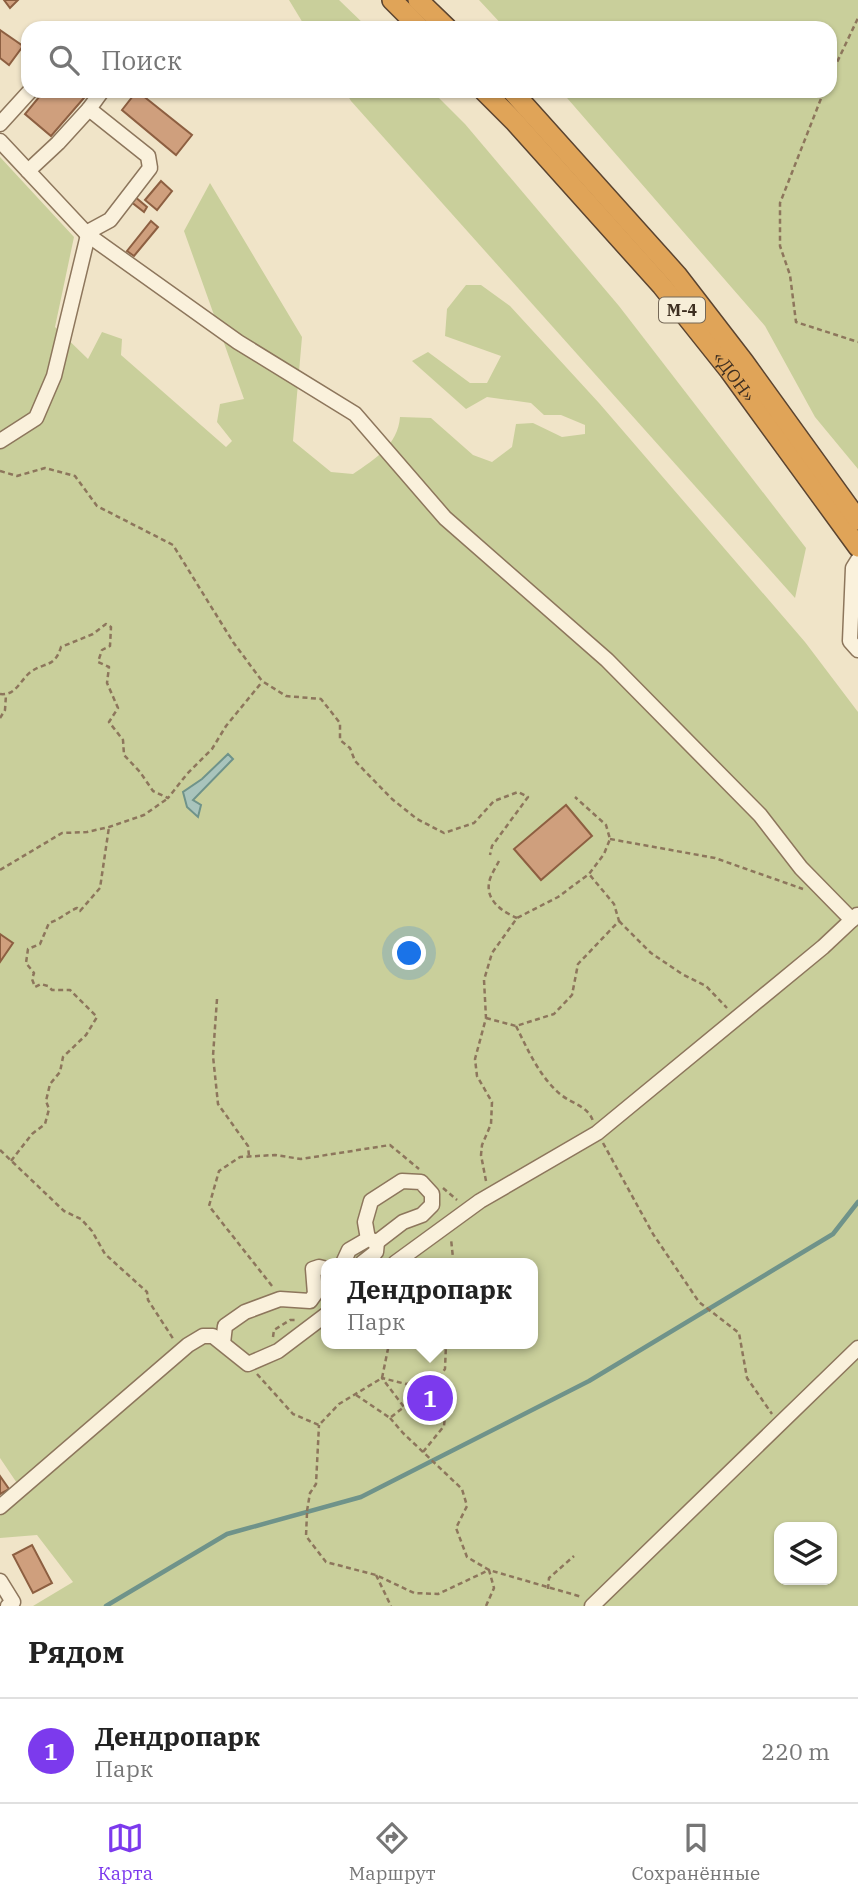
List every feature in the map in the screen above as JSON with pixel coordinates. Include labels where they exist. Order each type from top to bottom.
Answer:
[{"type":"highway","points":[[392,0],[413,21]]},
{"type":"highway","points":[[418,0],[440,21]]},
{"type":"highway","name":"«ДОН»","points":[[491,98],[662,286],[729,370],[858,547]]},
{"type":"highway","name":"«ДОН»","points":[[518,98],[677,275],[744,362],[858,520]]},
{"type":"street","points":[[0,124],[24,98]]},
{"type":"street","points":[[28,171],[58,143],[97,98]]},
{"type":"street","points":[[0,441],[37,418],[50,387],[87,234],[110,220],[150,167],[148,156],[89,109]]},
{"type":"street","points":[[0,141],[87,234],[238,342],[355,414],[445,518],[607,660],[760,815],[801,868],[855,917],[823,947],[597,1133],[474,1205],[403,1258]]},
{"type":"street","points":[[858,560],[853,568],[850,641],[858,650]]},
{"type":"street","points":[[345,1258],[349,1250],[372,1240],[403,1222],[422,1215],[432,1205],[432,1194],[421,1182],[402,1181],[371,1201],[365,1222],[372,1240],[376,1252],[368,1258]]},
{"type":"street","points":[[223,1343],[225,1326],[244,1312],[280,1299],[310,1301],[315,1294],[313,1269],[321,1268]]},
{"type":"street","points":[[0,1507],[188,1345],[204,1336],[213,1336],[248,1364],[278,1351],[321,1319]]},
{"type":"street","points":[[595,1603],[858,1348]]},
{"type":"street","points":[[0,1581],[13,1602],[8,1606]]},
{"type":"path","points":[[837,62],[858,18]]},
{"type":"path","points":[[821,98],[779,203],[780,246],[790,275],[796,322],[858,342]]},
{"type":"path","points":[[0,471],[18,476],[45,468],[75,475],[97,506],[173,545],[233,642],[262,681],[286,696],[321,699],[340,723],[340,740],[350,748],[355,761],[417,820],[444,833],[474,823],[494,802],[518,792],[528,797],[492,846],[491,855]]},
{"type":"path","points":[[0,694],[6,695],[17,688],[31,672],[43,668],[58,657],[61,647],[93,634],[106,624],[110,627],[110,646],[102,650],[98,662],[108,667],[107,683],[118,708],[110,722],[122,740],[124,755],[153,791],[168,798]]},
{"type":"path","points":[[0,870],[62,833],[87,832],[109,827],[144,815],[168,798],[212,749],[226,726],[262,681]]},
{"type":"path","points":[[0,719],[5,710],[6,695]]},
{"type":"path","points":[[439,1185],[474,1205],[486,1181],[481,1155],[482,1145],[491,1124],[492,1102],[477,1076],[475,1059],[486,1018],[484,980],[492,953],[517,918],[558,897],[589,874],[604,854],[610,839],[606,825],[575,797]]},
{"type":"path","points":[[11,1161],[32,1134],[45,1124],[49,1110],[46,1101],[50,1084],[60,1072],[63,1057],[86,1035],[97,1017],[70,990],[52,990],[41,984],[35,987],[32,979],[34,973],[26,963],[28,949],[40,944],[49,923],[77,908],[80,911],[100,888],[109,827]]},
{"type":"path","points":[[610,839],[715,858],[802,889],[825,892]]},
{"type":"path","points":[[499,861],[489,883],[491,898],[502,912],[517,918]]},
{"type":"path","points":[[589,874],[614,904],[619,921],[651,953],[706,986],[737,1018]]},
{"type":"path","points":[[486,1018],[516,1026],[554,1014],[572,995],[578,964],[619,921]]},
{"type":"path","points":[[216,999],[213,1056],[218,1104],[248,1146],[249,1156]]},
{"type":"path","points":[[516,1026],[535,1065],[560,1094],[590,1113],[597,1133],[653,1234],[699,1302],[739,1333],[747,1378],[771,1410],[777,1427]]},
{"type":"path","points":[[280,1299],[267,1278],[209,1206],[219,1171],[240,1157],[275,1155],[301,1159],[390,1145],[419,1169]]},
{"type":"path","points":[[0,1150],[64,1211],[81,1219],[92,1231],[105,1254],[147,1292],[148,1300],[176,1343],[188,1345]]},
{"type":"path","points":[[449,1223],[453,1258]]},
{"type":"path","points":[[389,1349],[382,1378],[404,1408],[390,1418]]},
{"type":"path","points":[[446,1349],[445,1369],[439,1377],[406,1384],[382,1378],[339,1404],[319,1425],[316,1484],[310,1493],[306,1536],[327,1562],[376,1575],[414,1593],[438,1594],[489,1570]]},
{"type":"path","points":[[248,1364],[293,1414],[319,1425]]},
{"type":"path","points":[[423,1452],[444,1426],[447,1393],[439,1377]]},
{"type":"path","points":[[355,1394],[390,1418],[462,1489],[467,1506],[456,1528],[467,1557],[489,1570],[595,1603]]},
{"type":"path","points":[[548,1589],[549,1578],[574,1556]]},
{"type":"path","points":[[486,1606],[494,1588],[489,1570]]},
{"type":"path","points":[[376,1575],[391,1606]]},
{"type":"green space","points":[[289,0],[339,0],[361,21],[302,21]]},
{"type":"green space","points":[[479,0],[858,0],[858,469],[815,417],[765,326],[567,98],[837,98],[837,21],[498,21]]},
{"type":"green space","points":[[349,98],[439,98],[465,124],[619,306],[806,548],[795,598]]},
{"type":"green space","points":[[0,157],[74,237],[55,327],[88,359],[102,332],[122,339],[121,355],[226,447],[232,441],[217,422],[220,404],[244,399],[184,231],[210,183],[302,337],[293,441],[331,472],[353,474],[377,457],[395,436],[400,417],[431,418],[473,455],[492,462],[512,447],[516,424],[533,423],[562,437],[585,434],[585,425],[561,415],[544,415],[531,403],[487,397],[466,409],[412,361],[428,352],[470,383],[487,383],[501,356],[445,336],[447,309],[466,285],[481,285],[510,306],[599,403],[805,642],[858,712],[858,1606],[33,1606],[73,1582],[37,1535],[0,1538],[0,1516],[25,1495],[0,1458]]},
{"type":"water","points":[[228,754],[233,759],[193,800],[201,805],[198,817],[187,807],[183,792],[202,779]]},
{"type":"building","points":[[4,0],[18,0],[10,8]]},
{"type":"building","points":[[0,30],[21,45],[21,49],[9,65],[0,58]]},
{"type":"building","points":[[38,98],[84,98],[51,136],[25,114]]},
{"type":"building","points":[[131,98],[146,98],[192,135],[176,155],[122,110]]},
{"type":"building","points":[[161,181],[172,191],[157,210],[145,200]]},
{"type":"building","points":[[134,196],[147,207],[144,212],[130,201]]},
{"type":"building","points":[[151,221],[158,227],[134,256],[127,251]]},
{"type":"building","points":[[566,805],[592,836],[541,880],[514,849]]},
{"type":"building","points":[[0,934],[13,943],[0,962]]},
{"type":"building","points":[[0,1476],[9,1489],[0,1494]]},
{"type":"building","points":[[32,1545],[52,1583],[33,1593],[13,1555]]},
{"type":"waterway","points":[[106,1606],[227,1534],[361,1497],[589,1381],[833,1234],[858,1202]]},
{"type":"place","name":"Дендропарк","points":[[430,1398]]}]
